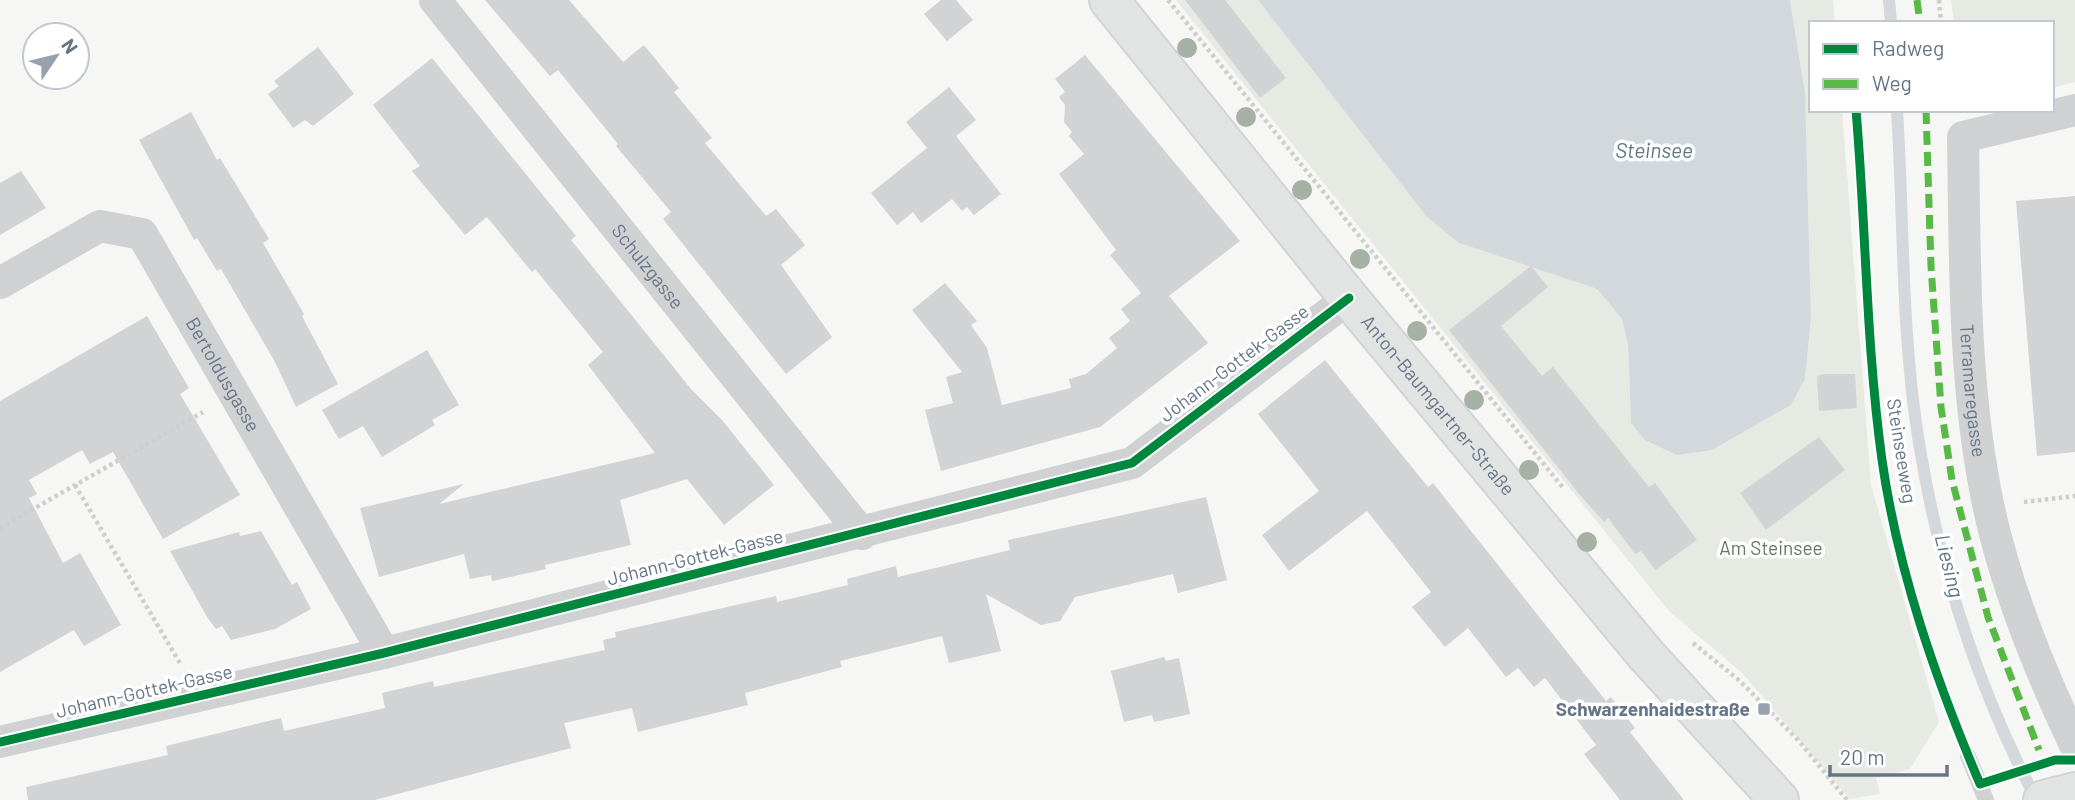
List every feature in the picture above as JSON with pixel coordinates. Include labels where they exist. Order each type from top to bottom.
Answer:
[{"type":"main road","name":"Anton-Baumgartner-Straße","points":[[1110,0],[1349,298],[1647,656],[1779,800]]},
{"type":"main road","points":[[2043,800],[2075,792]]},
{"type":"street","name":"Schulzgasse","points":[[435,0],[862,534]]},
{"type":"street","name":"Terramaregasse","points":[[2075,110],[1963,137],[1966,308],[1978,447],[1988,506],[2020,610],[2075,745]]},
{"type":"street","name":"Bertoldusgasse","points":[[0,283],[100,226],[142,234],[384,653]]},
{"type":"street","name":"Johann-Gottek-Gasse","points":[[0,742],[384,653],[862,534],[1132,463],[1349,298]]},
{"type":"lane","points":[[1968,756],[1986,800]]},
{"type":"path","points":[[1168,0],[1569,495]]},
{"type":"path","points":[[1939,0],[1941,21]]},
{"type":"path","points":[[0,528],[234,394]]},
{"type":"path","points":[[75,485],[199,696]]},
{"type":"path","points":[[1988,506],[2075,496]]},
{"type":"path","points":[[1689,638],[1740,681],[1798,740],[1847,800]]},
{"type":"green space","name":"Am Steinsee","points":[[1176,0],[1258,0],[1427,217],[1459,243],[1597,289],[1622,319],[1628,344],[1631,423],[1712,450],[1791,405],[1805,379],[1811,318],[1805,93],[1790,0],[1833,0],[1835,21],[1809,21],[1809,112],[1842,112],[1871,485],[1939,722],[1910,769],[1876,778],[1880,794],[1850,799],[1742,673],[1669,611]]},
{"type":"green space","points":[[1951,0],[2075,0],[2075,82],[2054,87],[2054,21],[1954,21]]},
{"type":"water","name":"Steinsee","points":[[1258,0],[1790,0],[1805,93],[1811,318],[1805,379],[1791,405],[1712,450],[1677,455],[1645,440],[1631,423],[1628,344],[1622,319],[1597,289],[1459,243],[1427,217]]},
{"type":"building","points":[[485,0],[569,0],[623,62],[644,45],[679,88],[674,92],[712,138],[705,143],[766,216],[776,209],[805,245],[781,265],[832,337],[786,374],[663,219],[671,212],[616,146],[618,144],[558,70],[550,76]]},
{"type":"building","points":[[941,0],[956,0],[973,20],[947,41],[924,14]]},
{"type":"building","points":[[1185,0],[1225,0],[1286,78],[1260,98]]},
{"type":"building","points":[[318,47],[354,94],[313,126],[305,120],[293,128],[268,94],[279,86],[274,81]]},
{"type":"building","points":[[1085,55],[1240,241],[1169,296],[1208,343],[1100,427],[941,471],[925,410],[953,403],[946,377],[962,372],[912,310],[945,283],[977,321],[971,325],[987,348],[1002,405],[1071,388],[1069,379],[1086,374],[1117,348],[1109,338],[1130,321],[1121,309],[1141,293],[1110,255],[1116,250],[1059,174],[1084,154],[1069,136],[1072,132],[1064,122],[1065,105],[1059,97],[1065,92],[1055,79]]},
{"type":"building","points":[[432,58],[576,236],[571,240],[691,389],[722,420],[774,485],[724,525],[687,479],[620,500],[631,545],[545,565],[546,569],[492,581],[491,575],[470,579],[464,554],[379,577],[360,508],[464,484],[439,504],[655,453],[588,365],[603,352],[535,269],[532,272],[487,217],[465,235],[412,171],[420,166],[373,105]]},
{"type":"building","points":[[949,87],[976,120],[956,136],[1001,194],[974,215],[967,207],[962,211],[952,199],[921,223],[913,212],[897,225],[871,193],[927,148],[906,122]]},
{"type":"building","points":[[191,112],[217,160],[220,158],[269,239],[263,243],[304,314],[302,316],[338,384],[296,407],[275,362],[221,269],[217,271],[197,238],[194,240],[139,140]]},
{"type":"building","points":[[21,171],[46,208],[0,235],[0,183]]},
{"type":"building","points":[[2075,196],[2075,452],[2037,456],[2016,201]]},
{"type":"building","points":[[1531,266],[1548,287],[1501,326],[1542,376],[1553,367],[1649,487],[1655,483],[1697,540],[1655,570],[1641,551],[1635,554],[1608,518],[1604,522],[1579,494],[1449,330]]},
{"type":"building","points":[[147,316],[189,388],[180,394],[240,495],[163,539],[113,452],[90,464],[82,450],[29,480],[37,494],[29,498],[63,563],[80,553],[121,625],[84,646],[74,630],[0,672],[0,401]]},
{"type":"building","points":[[427,350],[459,405],[432,420],[435,425],[382,457],[363,426],[339,439],[322,410]]},
{"type":"building","points":[[1325,360],[1428,487],[1433,483],[1606,701],[1611,697],[1635,728],[1630,732],[1684,800],[1620,800],[1584,754],[1596,745],[1545,678],[1534,687],[1518,668],[1506,677],[1468,628],[1445,647],[1412,607],[1431,592],[1367,511],[1289,571],[1262,535],[1319,491],[1258,414]]},
{"type":"building","points":[[1855,374],[1857,408],[1819,411],[1817,376]]},
{"type":"building","points":[[1819,437],[1845,470],[1766,530],[1740,493]]},
{"type":"building","points":[[1206,497],[1227,580],[1178,593],[1173,574],[1075,597],[1060,621],[1041,625],[986,594],[1001,651],[949,663],[942,636],[840,661],[842,667],[745,693],[748,705],[638,732],[632,708],[564,723],[571,748],[375,800],[28,800],[26,787],[168,755],[166,746],[281,718],[284,731],[385,708],[382,693],[433,681],[434,687],[605,650],[603,640],[616,637],[615,632],[776,596],[777,602],[848,585],[847,579],[896,566],[898,577],[1010,550],[1008,540]]},
{"type":"building","points":[[261,531],[292,585],[297,582],[311,609],[275,629],[231,640],[222,626],[216,629],[207,617],[170,551],[239,532],[240,536]]},
{"type":"building","points":[[1164,657],[1166,661],[1179,658],[1190,714],[1154,722],[1152,715],[1124,722],[1111,671]]},
{"type":"waterway","name":"Liesing","points":[[1889,0],[1891,21]]},
{"type":"waterway","name":"Liesing","points":[[1897,112],[1909,361],[1927,489],[1963,626],[1996,714],[2036,799]]},
{"type":"marked path","points":[[1917,0],[1920,21]]},
{"type":"marked path","points":[[1926,112],[1931,266],[1941,407],[1952,480],[1988,617],[2039,750]]},
{"type":"cycle path","name":"Steinseeweg","points":[[1856,112],[1869,329],[1882,460],[1898,543],[1920,625],[1980,784],[2055,760],[2075,760]]},
{"type":"cycle path","points":[[0,742],[384,653],[1132,463],[1349,298]]},
{"type":"place","name":"Schwarzenhaidestraße","points":[[1764,709]]}]
